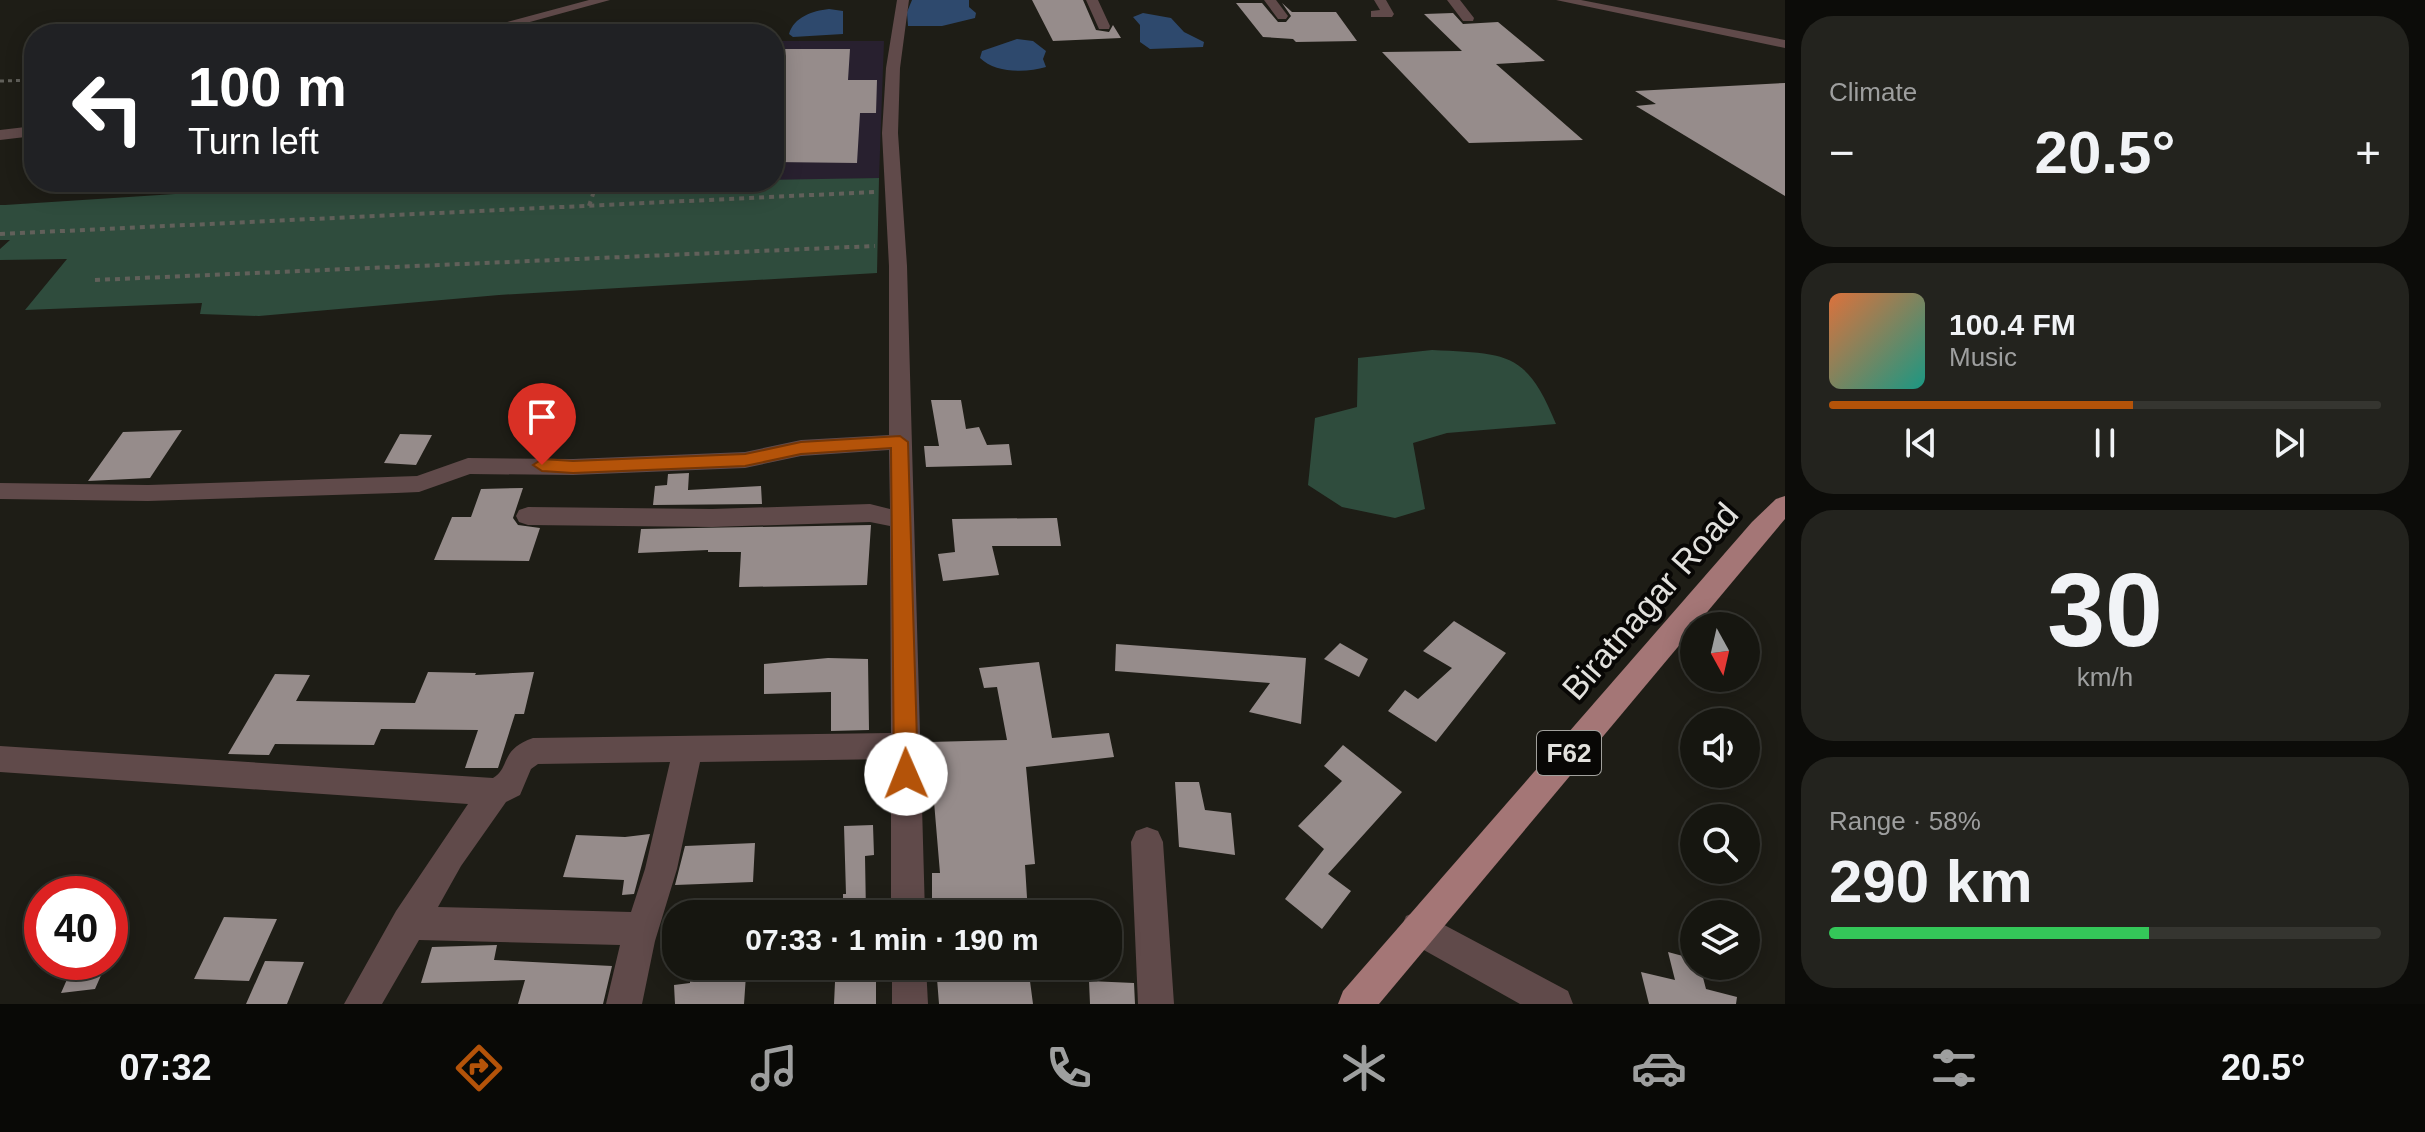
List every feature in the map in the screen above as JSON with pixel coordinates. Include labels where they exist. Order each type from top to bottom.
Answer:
[{"type":"main road","name":"Biratnagar Road","points":[[1356,1004],[1761,528],[1785,505]]},
{"type":"street","points":[[509,24],[604,0]]},
{"type":"street","points":[[903,0],[893,68],[890,133],[896,245],[908,900]]},
{"type":"street","points":[[1092,0],[1104,26]]},
{"type":"street","points":[[1270,0],[1282,16]]},
{"type":"street","points":[[1375,14],[1388,14],[1380,0]]},
{"type":"street","points":[[1453,0],[1468,18]]},
{"type":"street","points":[[1562,0],[1785,44]]},
{"type":"street","points":[[0,135],[24,132]]},
{"type":"street","points":[[0,491],[148,493],[419,484],[468,466],[573,467],[731,461],[759,459],[801,448],[900,442]]},
{"type":"street","points":[[528,516],[712,518],[870,513],[901,520]]},
{"type":"street","points":[[362,1004],[450,855],[495,792],[509,785],[520,760],[533,751],[906,746]]},
{"type":"street","points":[[624,1004],[642,929],[661,869],[688,749]]},
{"type":"street","points":[[0,759],[495,792]]},
{"type":"street","points":[[1147,842],[1156,1004]]},
{"type":"street","points":[[408,923],[642,929]]},
{"type":"street","points":[[1418,928],[1555,1004]]},
{"type":"street","points":[[909,980],[910,1004]]},
{"type":"path","points":[[0,81],[24,80]]},
{"type":"path","points":[[589,206],[594,192]]},
{"type":"path","points":[[0,234],[835,193],[894,195]]},
{"type":"path","points":[[95,280],[896,245]]},
{"type":"shaded area","points":[[784,41],[884,41],[879,178],[784,181]]},
{"type":"green space","points":[[879,178],[877,273],[499,295],[259,316],[200,314],[202,303],[25,310],[67,259],[0,260],[0,249],[10,240],[0,240],[0,205],[204,192],[784,192],[784,180]]},
{"type":"green space","points":[[1432,350],[1478,353],[1510,361],[1523,369],[1534,382],[1556,424],[1447,433],[1413,443],[1425,509],[1395,518],[1342,507],[1308,485],[1315,418],[1357,407],[1358,358]]},
{"type":"water","points":[[912,0],[969,0],[969,7],[976,13],[975,18],[942,26],[908,26],[907,12]]},
{"type":"water","points":[[829,9],[843,11],[843,34],[793,37],[789,34],[795,23],[804,16]]},
{"type":"water","points":[[1143,13],[1171,18],[1184,32],[1204,42],[1203,47],[1150,49],[1140,42],[1140,25],[1133,17]]},
{"type":"water","points":[[1017,39],[1033,41],[1046,51],[1043,59],[1046,67],[1011,70],[994,67],[980,58],[982,51]]},
{"type":"building","points":[[1032,0],[1083,0],[1096,30],[1109,32],[1113,25],[1121,38],[1053,41]]},
{"type":"building","points":[[1236,3],[1262,3],[1278,22],[1286,22],[1291,16],[1282,3],[1292,12],[1336,12],[1357,41],[1296,42],[1293,39],[1263,37]]},
{"type":"building","points":[[1453,13],[1463,24],[1498,22],[1545,61],[1496,64],[1583,140],[1469,143],[1382,52],[1462,51],[1424,14]]},
{"type":"building","points":[[784,49],[850,49],[848,80],[877,80],[876,113],[860,113],[857,163],[784,162]]},
{"type":"building","points":[[1785,83],[1785,196],[1636,106],[1656,104],[1635,91]]},
{"type":"building","points":[[931,400],[961,400],[966,429],[979,427],[987,445],[1009,444],[1012,465],[926,467],[924,446],[939,446]]},
{"type":"building","points":[[182,430],[150,478],[88,481],[123,432]]},
{"type":"building","points":[[400,434],[432,435],[416,465],[384,463]]},
{"type":"building","points":[[689,473],[688,490],[761,486],[762,504],[653,505],[655,486],[667,485],[668,474]]},
{"type":"building","points":[[523,488],[513,518],[518,525],[540,528],[529,561],[434,560],[452,517],[471,517],[481,489]]},
{"type":"building","points":[[1057,518],[1061,546],[992,546],[999,575],[943,581],[938,554],[955,552],[952,519]]},
{"type":"building","points":[[871,525],[867,585],[739,587],[741,552],[638,553],[641,529]]},
{"type":"building","points":[[1454,621],[1506,653],[1436,742],[1388,711],[1405,690],[1418,699],[1452,668],[1423,651]]},
{"type":"building","points":[[1340,643],[1368,659],[1359,677],[1324,659]]},
{"type":"building","points":[[1116,644],[1306,658],[1301,724],[1249,712],[1270,683],[1115,671]]},
{"type":"building","points":[[828,658],[868,659],[869,730],[831,731],[831,692],[764,694],[764,664]]},
{"type":"building","points":[[1039,662],[1052,738],[1109,733],[1114,757],[1026,767],[1035,864],[1025,865],[1027,900],[932,900],[932,873],[940,873],[929,742],[1007,740],[997,687],[984,688],[979,668]]},
{"type":"building","points":[[428,672],[475,675],[534,672],[524,714],[515,714],[498,768],[465,768],[478,730],[381,729],[374,745],[275,744],[269,755],[228,754],[275,674],[310,675],[296,701],[415,703]]},
{"type":"building","points":[[1343,745],[1402,792],[1328,874],[1351,891],[1322,929],[1285,899],[1324,849],[1298,826],[1342,781],[1324,766]]},
{"type":"building","points":[[1175,782],[1199,782],[1205,810],[1231,813],[1235,855],[1179,847]]},
{"type":"building","points":[[873,825],[874,855],[865,856],[866,900],[843,900],[843,894],[846,894],[844,826]]},
{"type":"building","points":[[650,834],[634,894],[622,895],[624,880],[563,877],[576,835],[625,837]]},
{"type":"building","points":[[755,843],[753,882],[675,885],[685,846]]},
{"type":"building","points":[[224,917],[277,919],[249,981],[194,979]]},
{"type":"building","points":[[497,945],[494,960],[612,966],[603,1004],[518,1004],[525,980],[421,983],[432,947]]},
{"type":"building","points":[[1668,952],[1680,955],[1680,980],[1704,980],[1706,989],[1737,997],[1736,1004],[1649,1004],[1641,972],[1675,980]]},
{"type":"building","points":[[265,961],[304,962],[287,1004],[246,1004]]},
{"type":"building","points":[[67,980],[99,980],[95,989],[61,993]]},
{"type":"building","points":[[690,980],[746,980],[744,1004],[675,1004],[674,985],[690,983]]},
{"type":"building","points":[[937,980],[1030,980],[1033,1004],[939,1004]]},
{"type":"building","points":[[1089,981],[1134,983],[1135,1004],[1090,1004]]},
{"type":"building","points":[[835,982],[876,982],[876,1004],[834,1004]]},
{"type":"route","points":[[542,465],[573,467],[745,460],[801,448],[900,442],[906,774]]}]
